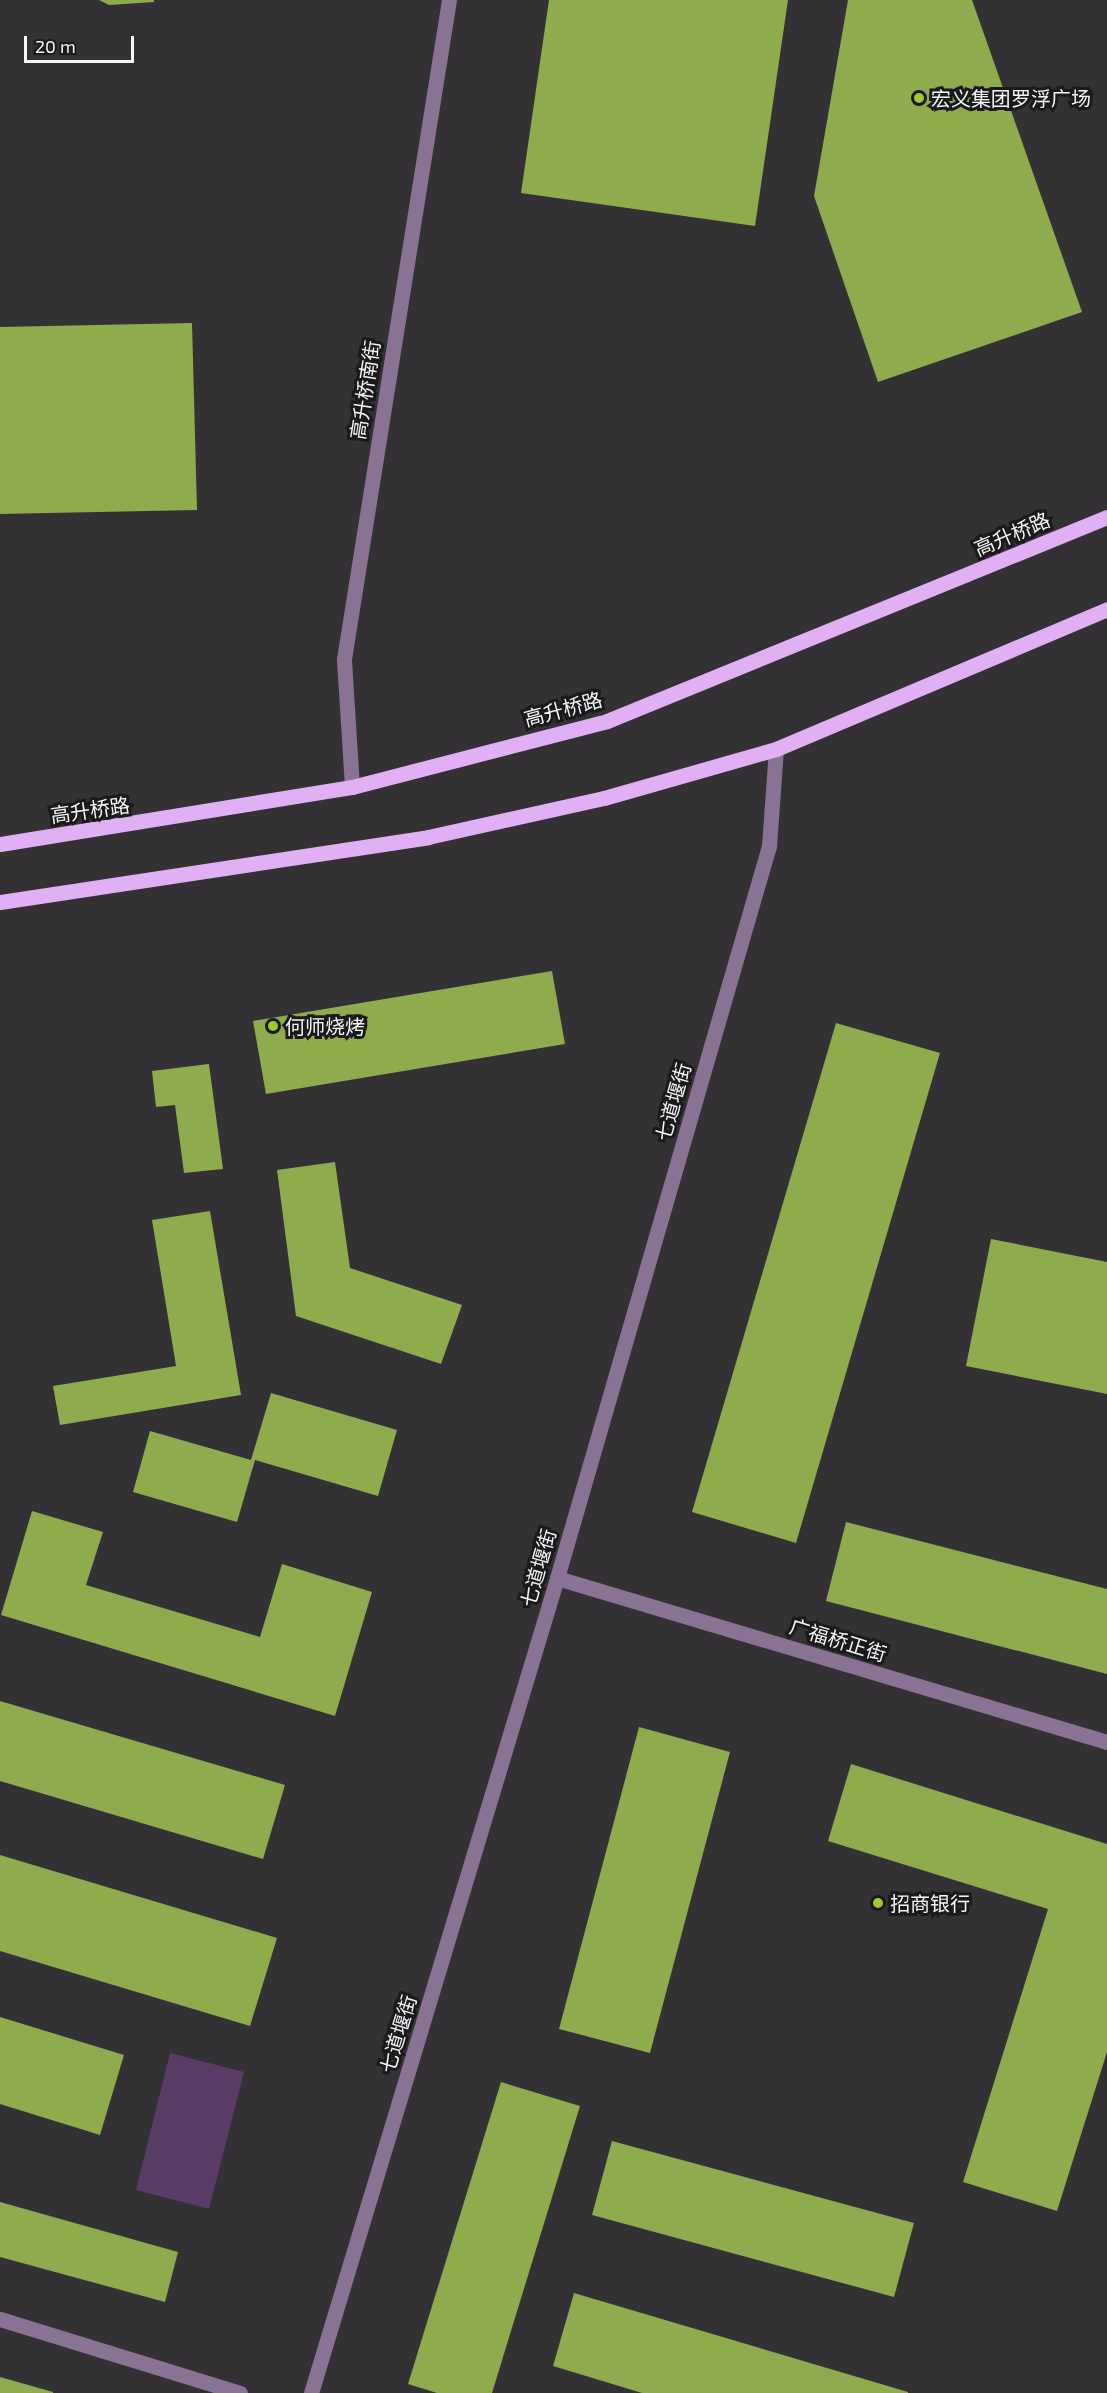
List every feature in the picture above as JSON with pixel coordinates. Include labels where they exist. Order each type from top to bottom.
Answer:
[{"type":"main road","name":"高升桥路","points":[[0,844],[352,787],[607,721],[1107,517]]},
{"type":"main road","points":[[0,902],[428,837],[604,798],[776,749],[1107,609]]},
{"type":"street","name":"高升桥南街","points":[[352,787],[344,659],[449,0]]},
{"type":"street","name":"七道堰街","points":[[310,2393],[557,1578],[769,846],[776,749]]},
{"type":"street","name":"广福桥正街","points":[[557,1578],[1107,1742]]},
{"type":"street","points":[[0,2319],[240,2393]]},
{"type":"shaded area","points":[[170,2053],[244,2072],[209,2209],[136,2190]]},
{"type":"building","points":[[99,0],[154,0],[154,2],[109,5]]},
{"type":"building","points":[[549,0],[788,0],[755,226],[521,193]]},
{"type":"building","name":"宏义集团罗浮广场","points":[[848,0],[972,0],[1082,312],[878,382],[814,196]]},
{"type":"building","points":[[192,323],[197,510],[0,514],[0,327]]},
{"type":"building","points":[[552,971],[565,1044],[266,1094],[253,1021]]},
{"type":"building","points":[[836,1023],[940,1053],[796,1543],[692,1512]]},
{"type":"building","points":[[209,1064],[223,1169],[184,1173],[175,1105],[156,1107],[152,1071]]},
{"type":"building","points":[[335,1162],[350,1268],[462,1305],[441,1364],[296,1316],[277,1170]]},
{"type":"building","points":[[210,1211],[241,1395],[60,1425],[53,1386],[176,1366],[152,1220]]},
{"type":"building","points":[[991,1239],[1107,1262],[1107,1394],[966,1366]]},
{"type":"building","points":[[271,1393],[397,1430],[378,1496],[255,1460],[237,1522],[133,1492],[150,1431],[251,1460]]},
{"type":"building","points":[[32,1511],[103,1532],[86,1585],[260,1637],[282,1564],[372,1592],[335,1716],[1,1615]]},
{"type":"building","points":[[846,1522],[1107,1589],[1107,1674],[826,1601]]},
{"type":"building","points":[[0,1701],[285,1785],[263,1859],[0,1781]]},
{"type":"building","points":[[639,1727],[730,1752],[650,2053],[559,2029]]},
{"type":"building","points":[[851,1764],[1107,1844],[1107,2052],[1057,2211],[963,2182],[1048,1909],[828,1841]]},
{"type":"building","points":[[0,1855],[277,1938],[250,2026],[0,1951]]},
{"type":"building","points":[[0,2017],[124,2055],[100,2135],[0,2104]]},
{"type":"building","points":[[501,2082],[580,2106],[492,2393],[437,2393],[408,2384]]},
{"type":"building","points":[[612,2141],[914,2223],[894,2297],[592,2215]]},
{"type":"building","points":[[0,2202],[178,2252],[165,2302],[0,2257]]},
{"type":"building","points":[[574,2293],[908,2393],[642,2393],[553,2366]]},
{"type":"building","points":[[0,2377],[53,2392],[53,2393],[0,2393]]},
{"type":"place","name":"宏义集团罗浮广场","points":[[919,98]]},
{"type":"place","name":"何师烧烤","points":[[273,1026]]},
{"type":"place","name":"招商银行","points":[[878,1903]]}]
